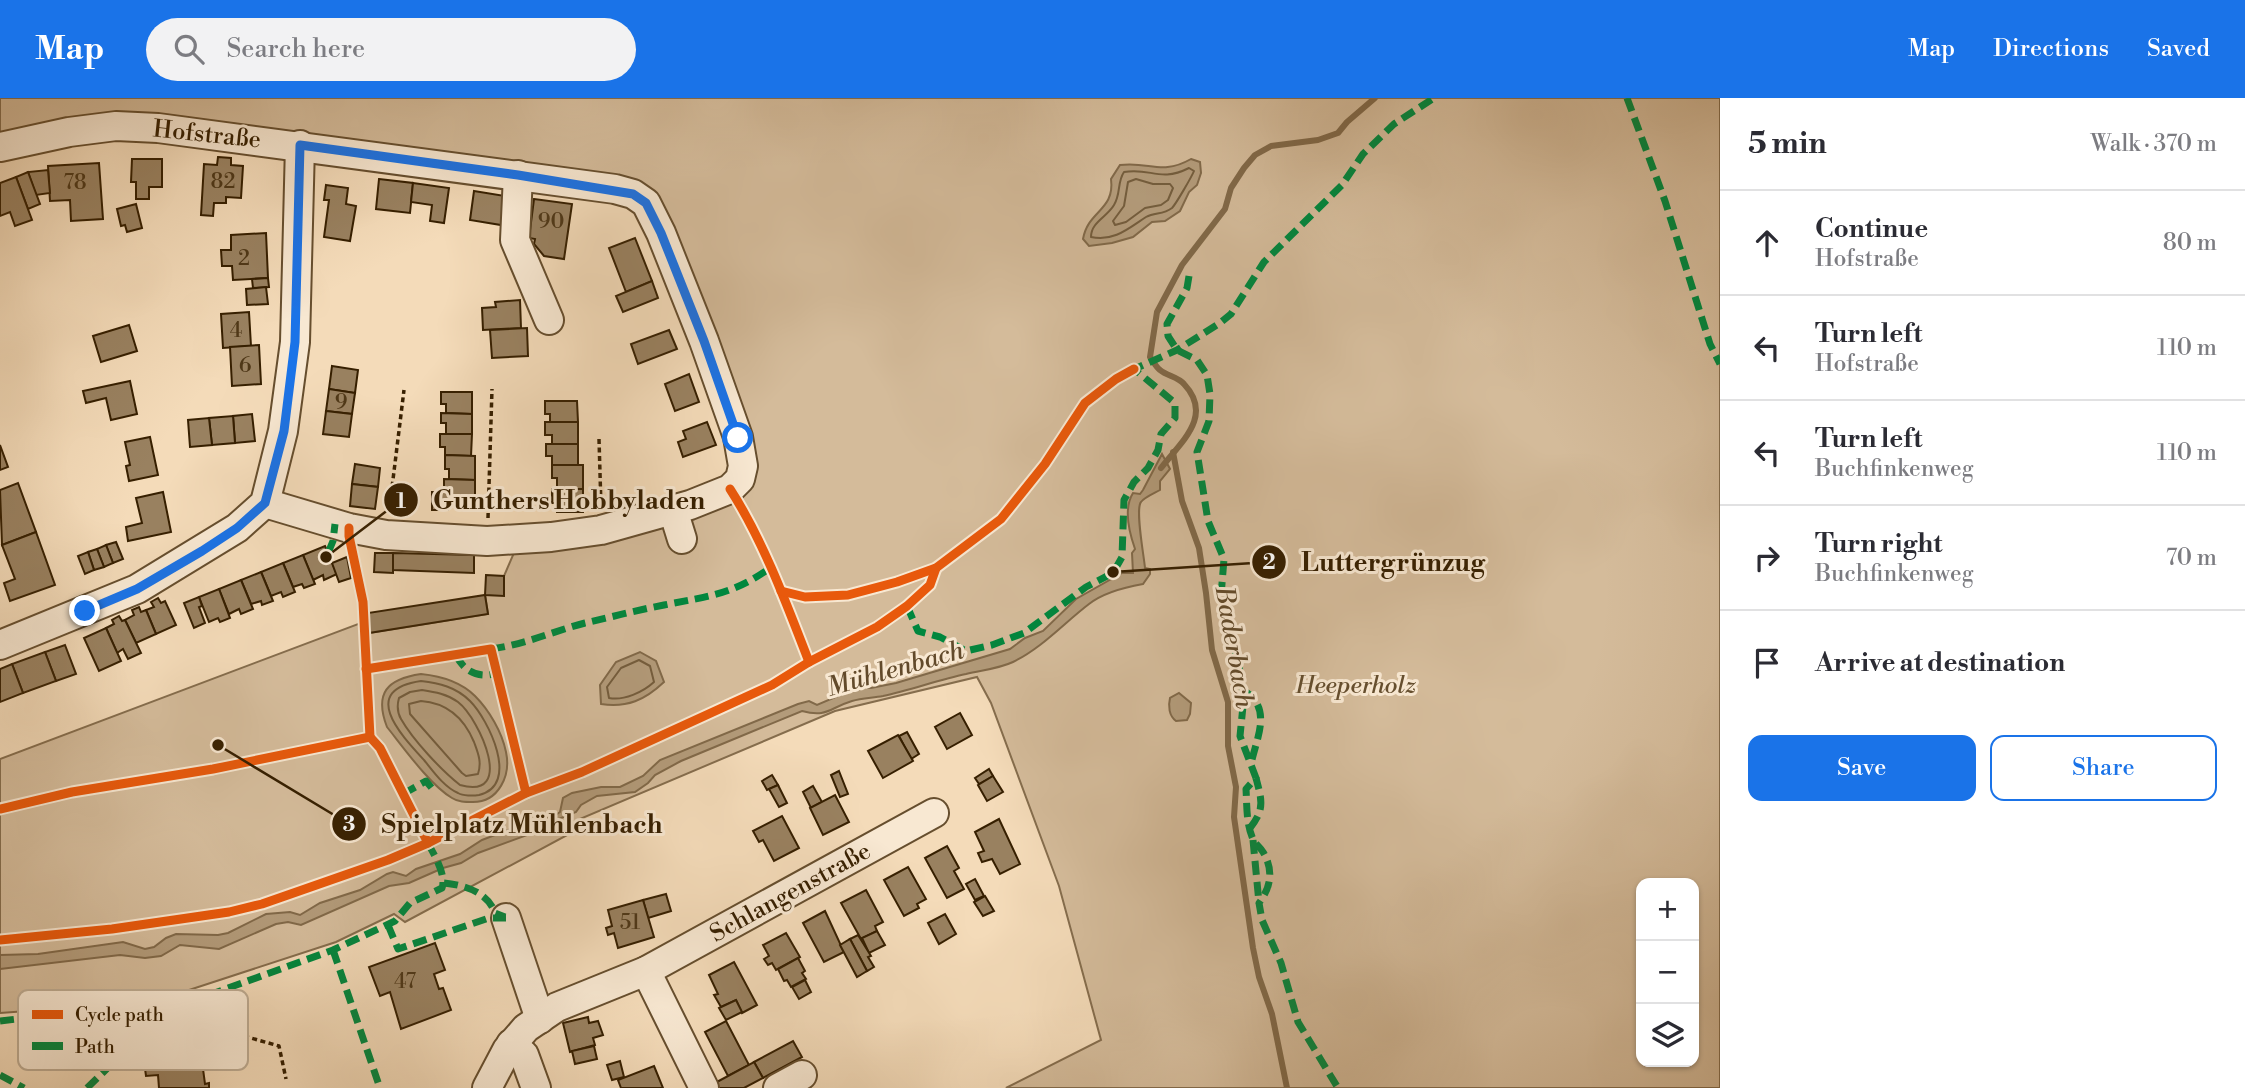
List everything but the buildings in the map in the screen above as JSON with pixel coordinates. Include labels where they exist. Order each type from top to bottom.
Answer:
[{"type":"street","name":"Hofstraße","points":[[0,147],[69,132],[116,126],[158,128],[518,175],[633,194],[646,203],[661,233],[738,438],[743,466],[740,479],[730,489],[673,510]]},
{"type":"street","points":[[0,645],[137,589],[237,528],[265,503],[284,431],[295,342],[300,145]]},
{"type":"street","points":[[518,175],[515,240],[549,320]]},
{"type":"street","points":[[265,503],[349,528],[386,535],[487,541],[551,537],[601,530],[673,510],[682,539]]},
{"type":"street","name":"Schlangenstraße","points":[[486,1088],[512,1044],[526,1028],[557,1007],[646,971],[934,813]]},
{"type":"street","points":[[506,918],[540,1019]]},
{"type":"street","points":[[646,971],[704,1088]]},
{"type":"street","points":[[512,1044],[524,1055],[536,1088]]},
{"type":"path","points":[[487,541],[492,389]]},
{"type":"path","points":[[386,535],[404,390]]},
{"type":"path","points":[[599,439],[601,530]]},
{"type":"path","points":[[248,1037],[279,1045],[286,1079]]},
{"type":"green space","name":"Heeperholz","points":[[0,98],[1720,98],[1720,1088],[1006,1088],[1101,1040],[1059,886],[991,703],[977,677],[835,711],[568,824],[571,833],[405,922],[394,914],[336,942],[189,990],[18,990],[18,1012],[0,1013],[0,759],[366,621],[368,633],[488,614],[485,595],[504,595],[504,576],[516,548],[741,489],[658,207],[236,124],[163,116],[0,137]]},
{"type":"water","points":[[1191,159],[1200,162],[1201,173],[1197,185],[1189,192],[1180,211],[1165,221],[1152,222],[1133,237],[1089,246],[1083,239],[1090,222],[1109,198],[1111,179],[1120,165],[1171,167]]},
{"type":"water","points":[[1162,454],[1170,469],[1160,481],[1160,490],[1143,500],[1139,506],[1145,568],[1150,569],[1150,574],[1143,584],[1115,591],[1095,600],[1043,643],[1013,662],[893,694],[852,701],[823,713],[802,711],[681,761],[655,775],[635,792],[597,796],[581,805],[576,812],[534,829],[530,834],[409,883],[389,886],[301,925],[288,922],[276,924],[219,949],[180,945],[161,956],[145,958],[120,955],[0,969],[0,955],[38,954],[123,942],[145,949],[154,947],[176,934],[228,933],[266,914],[290,912],[300,915],[320,903],[360,890],[387,874],[393,872],[406,876],[416,869],[460,854],[482,840],[554,816],[560,812],[563,798],[572,793],[601,787],[620,787],[643,776],[660,760],[798,704],[809,701],[817,705],[859,687],[871,688],[896,683],[1010,649],[1025,638],[1043,631],[1076,599],[1122,573],[1133,573],[1132,553],[1135,549],[1129,528],[1128,506],[1133,493],[1140,494],[1143,490]]},
{"type":"water","points":[[640,652],[656,661],[664,682],[650,694],[627,704],[601,704],[600,685],[616,662]]},
{"type":"water","points":[[421,674],[457,683],[480,702],[494,722],[504,744],[507,770],[501,786],[490,797],[473,802],[452,798],[426,775],[387,727],[382,705],[386,690],[400,680]]},
{"type":"water","points":[[1179,693],[1191,703],[1190,714],[1187,720],[1176,721],[1170,714],[1169,707],[1170,698]]},
{"type":"waterway","name":"Baderbach","points":[[1161,468],[1185,438],[1195,418],[1196,407],[1184,384],[1160,370],[1150,357],[1157,312],[1182,265],[1225,209],[1231,188],[1255,155],[1271,146],[1318,140],[1338,133],[1375,98]]},
{"type":"waterway","name":"Baderbach","points":[[1173,452],[1182,501],[1199,548],[1212,650],[1228,702],[1228,746],[1236,787],[1234,817],[1253,948],[1259,977],[1272,1014],[1287,1088]]},
{"type":"marked path","points":[[1130,371],[1177,350],[1231,314],[1264,262],[1342,185],[1363,154],[1394,124],[1434,98]]},
{"type":"marked path","points":[[1627,98],[1665,201],[1710,344],[1720,364]]},
{"type":"marked path","points":[[1189,276],[1187,288],[1167,324],[1168,336],[1177,350],[1197,360],[1207,375],[1210,394],[1209,421],[1197,452],[1208,521],[1224,559],[1221,596],[1244,696],[1240,736],[1256,778],[1246,789],[1248,821],[1253,839],[1262,850],[1270,872],[1266,891],[1259,903],[1262,920],[1281,963],[1298,1022],[1338,1088]]},
{"type":"marked path","points":[[907,606],[918,631],[940,637],[966,651],[1024,633],[1086,587],[1113,573],[1122,557],[1124,500],[1134,482],[1148,468],[1158,450],[1161,434],[1175,418],[1175,403],[1134,369]]},
{"type":"marked path","points":[[328,553],[335,524]]},
{"type":"marked path","points":[[491,649],[585,623],[720,593],[744,584],[770,568]]},
{"type":"marked path","points":[[456,655],[463,666],[473,673],[497,673]]},
{"type":"marked path","points":[[1243,690],[1258,705],[1260,714],[1259,733],[1251,764]]},
{"type":"marked path","points":[[1250,828],[1261,804],[1256,778]]},
{"type":"marked path","points":[[403,794],[426,781],[435,792]]},
{"type":"marked path","points":[[223,990],[333,950],[395,921],[410,903],[442,888],[441,869],[425,838]]},
{"type":"marked path","points":[[1253,840],[1259,903]]},
{"type":"marked path","points":[[444,883],[474,891],[487,900],[495,913],[505,917]]},
{"type":"marked path","points":[[388,925],[398,949],[489,918],[506,918]]},
{"type":"marked path","points":[[333,950],[380,1088]]},
{"type":"marked path","points":[[0,1021],[18,1019]]},
{"type":"marked path","points":[[87,1088],[106,1070]]},
{"type":"marked path","points":[[0,1075],[24,1088]]},
{"type":"cycle path","points":[[781,591],[805,597],[848,595],[936,568],[1001,519],[1045,464],[1085,403],[1134,369]]},
{"type":"cycle path","points":[[730,489],[764,551],[809,662]]},
{"type":"cycle path","points":[[349,528],[363,602],[370,737]]},
{"type":"cycle path","points":[[0,940],[112,929],[229,912],[262,904],[388,860],[428,843],[526,793],[582,772],[772,685],[809,662],[877,627],[907,606],[930,585],[936,568]]},
{"type":"cycle path","points":[[366,669],[491,649],[526,793]]},
{"type":"cycle path","points":[[0,809],[72,792],[213,769],[370,737],[380,748],[428,843]]},
{"type":"place","name":"Gunthers Hobbyladen","points":[[326,557]]},
{"type":"place","name":"Luttergrünzug","points":[[1113,572]]},
{"type":"place","name":"Spielplatz Mühlenbach","points":[[218,745]]},
{"type":"route","points":[[85,611],[137,589],[202,551],[237,528],[265,503],[284,431],[295,342],[300,145],[615,189],[633,194],[646,203],[661,233],[704,341],[738,438]]},
{"type":"water label","name":"Mühlenbach","points":[[895,668]]}]
